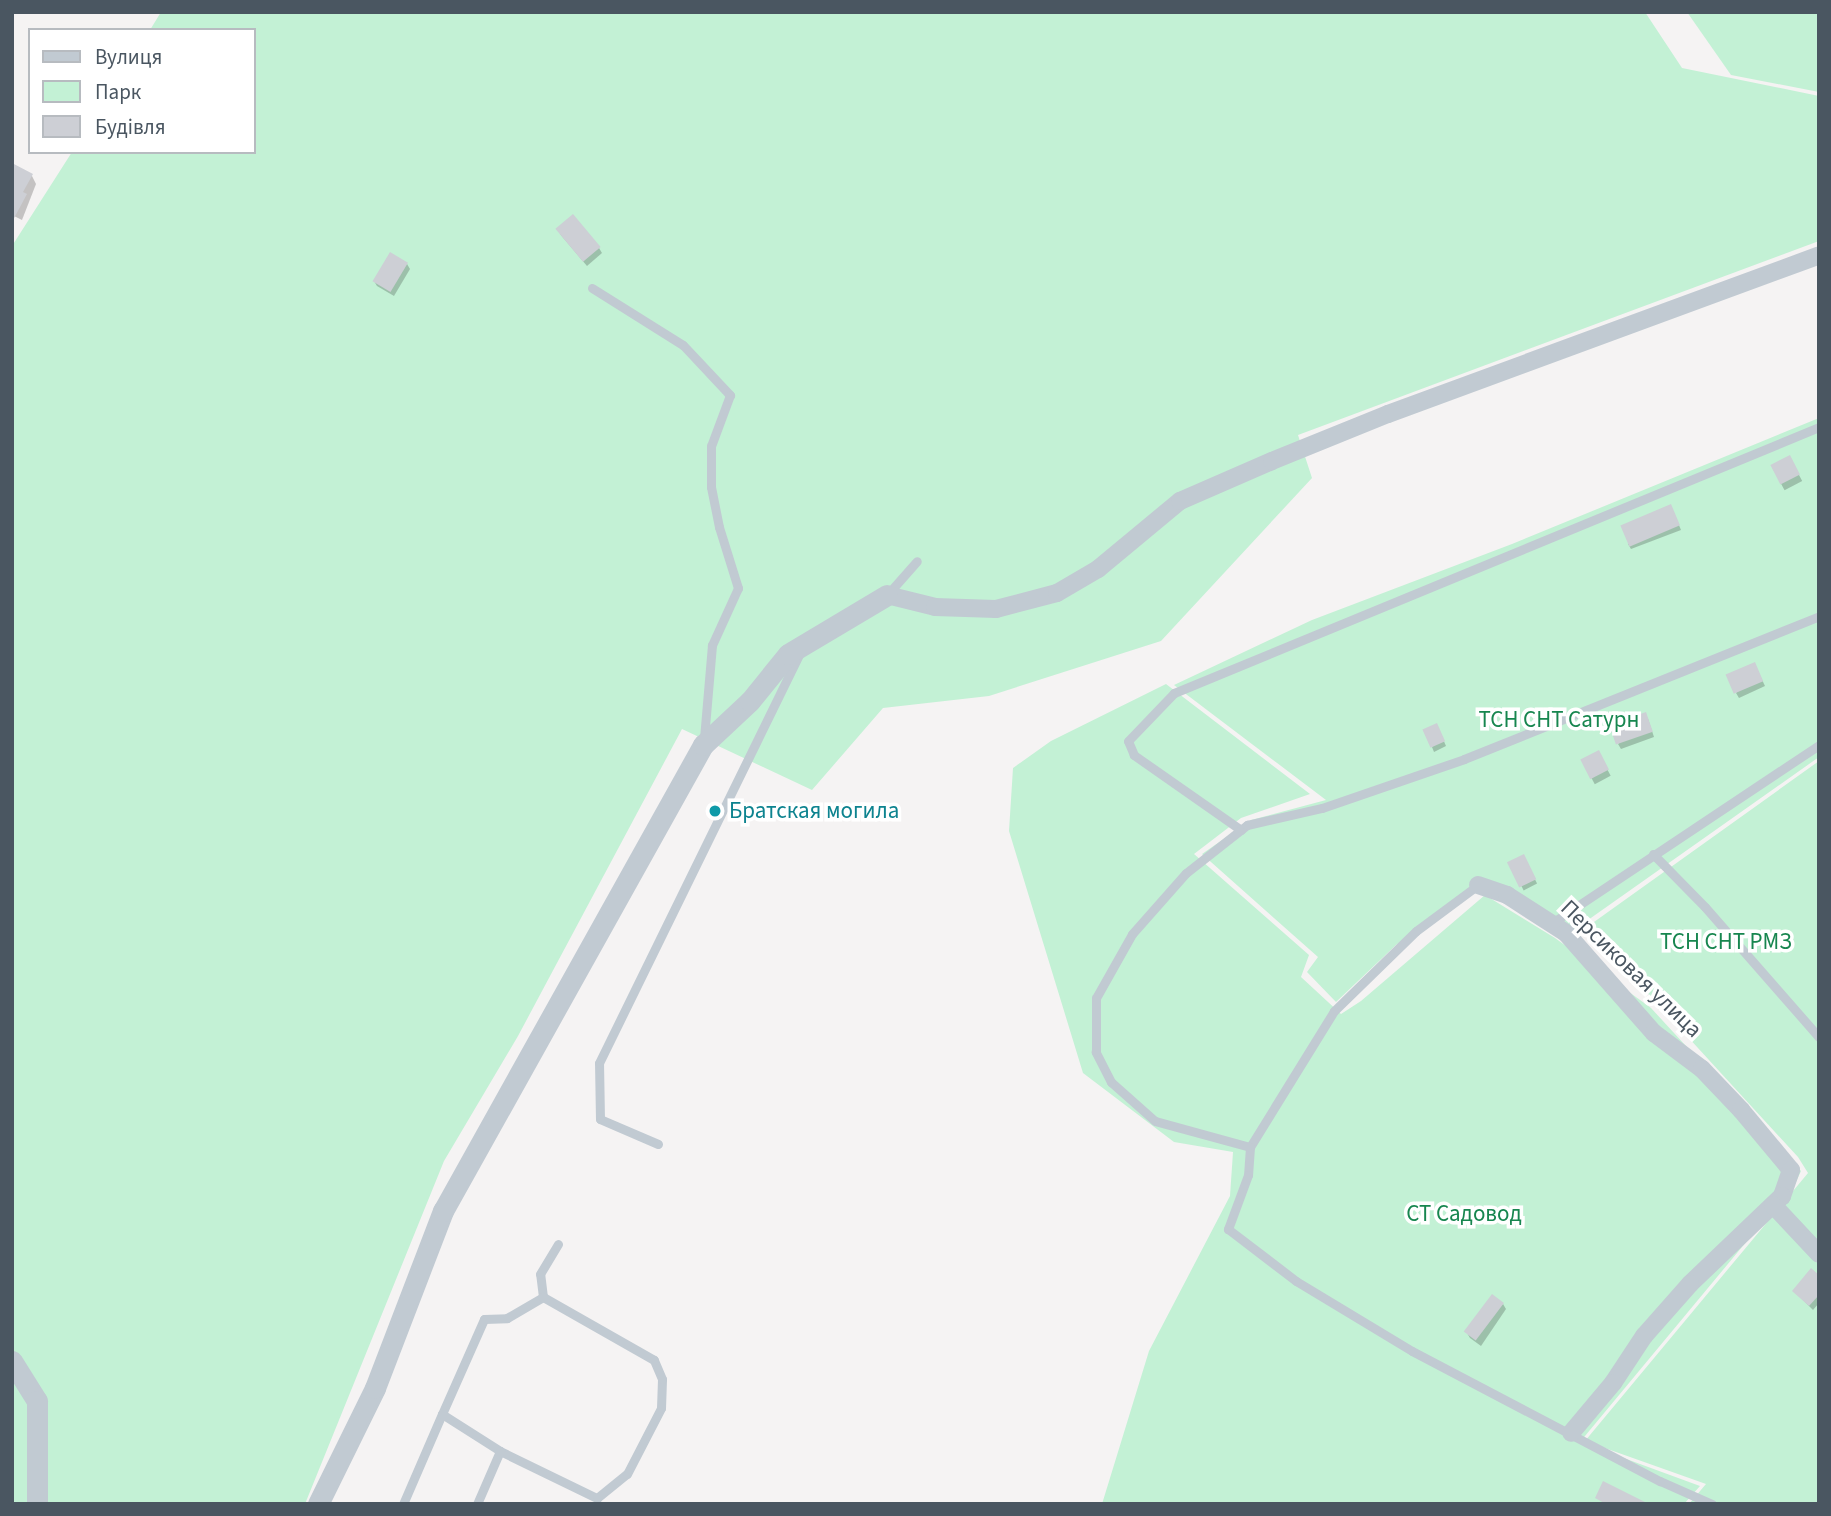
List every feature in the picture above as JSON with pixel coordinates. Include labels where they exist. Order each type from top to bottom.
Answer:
[{"type":"street","points":[[318,1504],[375,1388],[443,1211],[703,745],[750,701],[788,654],[806,640],[887,595],[935,607],[996,609],[1057,593],[1098,569],[1180,501],[1388,414],[1819,256]]},
{"type":"street","name":"Персиковая улица","points":[[1478,885],[1507,895],[1566,933],[1654,1033],[1710,1077],[1791,1170],[1782,1196],[1773,1205]]},
{"type":"street","points":[[1570,1433],[1613,1383],[1644,1336],[1690,1284],[1773,1205],[1819,1254]]},
{"type":"street","points":[[12,1361],[37,1401],[37,1504]]},
{"type":"lane","points":[[592,288],[683,345],[730,394],[710,446],[711,487],[719,527],[738,588],[712,645],[703,745]]},
{"type":"lane","points":[[1241,830],[1134,755],[1128,741],[1174,693],[1819,427]]},
{"type":"lane","points":[[887,595],[917,562]]},
{"type":"lane","points":[[1250,1147],[1155,1121],[1111,1082],[1096,1052],[1096,998],[1132,934],[1186,873],[1247,825],[1322,808],[1464,759],[1819,616]]},
{"type":"lane","points":[[658,1144],[600,1119],[599,1063],[806,640]]},
{"type":"lane","points":[[1552,923],[1819,745]]},
{"type":"lane","points":[[1653,854],[1705,907],[1819,1037]]},
{"type":"lane","points":[[1478,885],[1416,931],[1334,1011],[1250,1147],[1248,1175],[1228,1229],[1296,1281],[1412,1350],[1660,1481],[1712,1504]]},
{"type":"lane","points":[[543,1297],[540,1275],[558,1244]]},
{"type":"lane","points":[[403,1504],[484,1319],[507,1318],[543,1297]]},
{"type":"lane","points":[[442,1414],[500,1451],[597,1498],[627,1474],[661,1408],[662,1379],[654,1360],[543,1297]]},
{"type":"lane","points":[[477,1504],[500,1451]]},
{"type":"green space","points":[[161,12],[1645,12],[1682,68],[1819,96],[1819,241],[1298,435],[1312,478],[1161,641],[989,696],[883,708],[812,790],[682,729],[518,1036],[444,1161],[305,1504],[12,1504],[12,246],[71,154],[256,154],[256,28],[151,28]]},
{"type":"green space","points":[[1687,12],[1819,12],[1819,92],[1731,75]]},
{"type":"green space","name":"ТСН СНТ Сатурн","points":[[1819,418],[1819,757],[1571,932],[1479,882],[1396,945],[1336,1002],[1307,972],[1318,957],[1202,854],[1251,820],[1326,800],[1174,685],[1312,620],[1512,544]]},
{"type":"green space","name":"СТ Садовод","points":[[1166,684],[1310,794],[1241,818],[1194,854],[1309,955],[1301,977],[1341,1014],[1361,1001],[1485,895],[1555,938],[1651,1008],[1801,1171],[1796,1182],[1580,1442],[1700,1486],[1684,1504],[1102,1504],[1149,1351],[1230,1196],[1233,1152],[1174,1142],[1083,1073],[1009,831],[1013,768],[1051,741]]},
{"type":"green space","name":"ТСН СНТ РМЗ","points":[[1819,761],[1819,1504],[1689,1504],[1706,1484],[1585,1441],[1808,1173],[1798,1157],[1587,927]]},
{"type":"building","points":[[12,163],[33,174],[23,192],[27,194],[12,222]]},
{"type":"building","points":[[573,214],[601,247],[583,262],[555,229]]},
{"type":"building","points":[[390,252],[408,263],[390,292],[372,281]]},
{"type":"building","points":[[1790,455],[1800,475],[1780,485],[1770,465]]},
{"type":"building","points":[[1671,504],[1680,525],[1629,547],[1620,525]]},
{"type":"building","points":[[1755,662],[1763,681],[1734,694],[1726,675]]},
{"type":"building","points":[[1646,712],[1653,732],[1616,745],[1609,725]]},
{"type":"building","points":[[1437,723],[1445,741],[1431,748],[1422,730]]},
{"type":"building","points":[[1599,750],[1609,770],[1590,779],[1580,760]]},
{"type":"building","points":[[1524,854],[1536,879],[1519,887],[1507,862]]},
{"type":"building","points":[[1811,1268],[1819,1275],[1819,1295],[1809,1306],[1792,1291]]},
{"type":"building","points":[[1492,1294],[1504,1303],[1476,1341],[1464,1332]]},
{"type":"building","points":[[1603,1481],[1649,1504],[1606,1504],[1595,1498]]},
{"type":"place","name":"Братская могила","points":[[715,811]]}]
